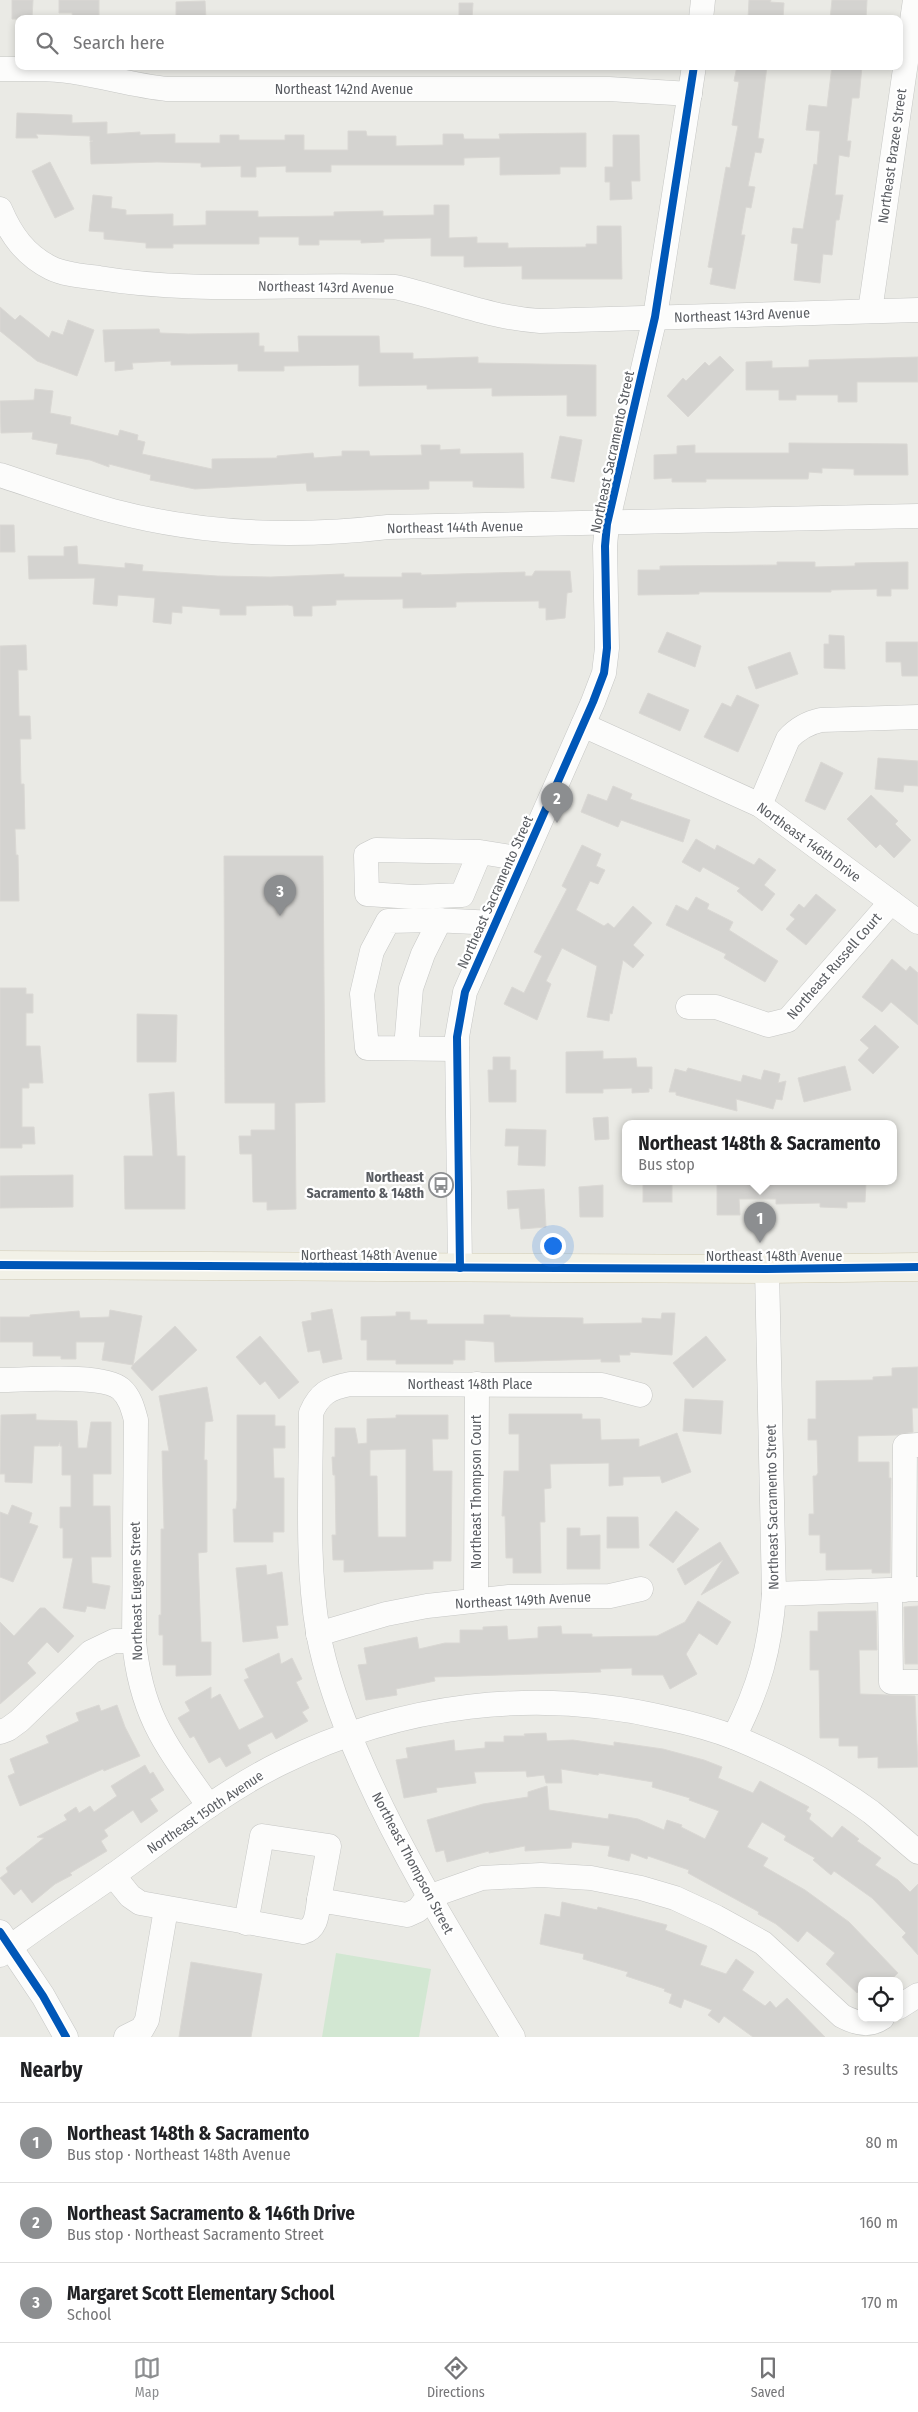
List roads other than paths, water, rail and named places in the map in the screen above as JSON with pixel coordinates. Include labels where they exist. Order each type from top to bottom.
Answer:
[{"type":"main road","name":"Northeast 148th Avenue","points":[[0,1265],[767,1269],[918,1267]]},
{"type":"street","points":[[701,15],[703,0]]},
{"type":"street","name":"Northeast Brazee Street","points":[[870,312],[914,0]]},
{"type":"street","name":"Northeast 142nd Avenue","points":[[0,69],[15,69]]},
{"type":"street","name":"Northeast 142nd Avenue","points":[[56,70],[80,72],[137,86],[167,89],[609,89],[690,94]]},
{"type":"street","name":"Northeast Sacramento Street","points":[[460,1268],[457,1048],[460,1013],[465,992],[604,673],[606,656],[605,546],[607,524],[655,318],[693,70]]},
{"type":"street","name":"Northeast 143rd Avenue","points":[[0,209],[14,237],[30,255],[53,269],[130,284],[155,286],[395,287],[438,297],[481,311],[520,319],[655,318],[918,310]]},
{"type":"street","name":"Northeast 144th Avenue","points":[[0,475],[120,513],[202,529],[249,534],[342,533],[388,527],[607,524],[918,516]]},
{"type":"street","points":[[760,805],[788,739],[809,722],[918,717]]},
{"type":"street","name":"Northeast 146th Drive","points":[[582,725],[760,805],[918,922]]},
{"type":"street","points":[[480,852],[523,859]]},
{"type":"street","name":"Northeast Russell Court","points":[[688,1007],[716,1007],[768,1026],[788,1020],[891,902]]},
{"type":"street","points":[[457,1048],[367,1048],[362,994],[372,951],[388,921],[440,920],[495,923]]},
{"type":"street","points":[[406,1048],[411,988],[423,954],[440,920]]},
{"type":"street","name":"Northeast Sacramento Street","points":[[734,1737],[759,1680],[765,1661],[771,1632],[774,1594],[767,1269]]},
{"type":"street","name":"Northeast Eugene Street","points":[[0,1380],[93,1380],[111,1383],[122,1389],[132,1403],[136,1420],[134,1641],[136,1668],[149,1712],[169,1749],[209,1806]]},
{"type":"street","name":"Northeast 148th Place","points":[[311,1413],[317,1399],[332,1388],[350,1384],[602,1385],[640,1395]]},
{"type":"street","name":"Northeast Thompson Court","points":[[476,1600],[477,1384]]},
{"type":"street","name":"Northeast Thompson Street","points":[[311,1413],[312,1594],[318,1634],[348,1735],[387,1822],[428,1897],[513,2037]]},
{"type":"street","points":[[918,1445],[905,1446],[904,1590],[891,1682],[918,1682]]},
{"type":"street","name":"Northeast 149th Avenue","points":[[318,1634],[386,1614],[476,1600],[610,1596],[640,1589]]},
{"type":"street","points":[[774,1594],[904,1590]]},
{"type":"street","points":[[0,1732],[19,1721],[91,1652],[114,1641],[134,1641]]},
{"type":"street","name":"Northeast 150th Avenue","points":[[4,1944],[113,1875],[209,1806],[279,1764],[348,1735],[430,1712],[480,1705],[564,1702],[642,1712],[696,1724],[734,1737],[822,1780],[870,1812],[918,1852]]},
{"type":"street","points":[[113,1875],[130,1896],[140,1903],[166,1909],[246,1923],[303,1932],[310,1931],[315,1924],[329,1846],[262,1836],[246,1923]]},
{"type":"street","points":[[319,1900],[406,1915],[418,1910],[428,1897],[482,1878],[514,1875],[591,1878],[641,1888],[675,1898],[763,1943],[842,2016],[856,2023],[864,2022]]},
{"type":"street","points":[[126,2037],[142,2029],[147,2020],[166,1909]]},
{"type":"street","points":[[4,1944],[66,2037]]},
{"type":"street","points":[[903,2004],[918,1995]]},
{"type":"place","name":"Northeast Sacramento & 146th Drive","points":[[557,823]]},
{"type":"place","name":"Margaret Scott Elementary School","points":[[280,916]]},
{"type":"place","name":"Northeast Sacramento & 148th","points":[[441,1185]]},
{"type":"place","name":"Northeast 148th & Sacramento","points":[[760,1243]]}]
